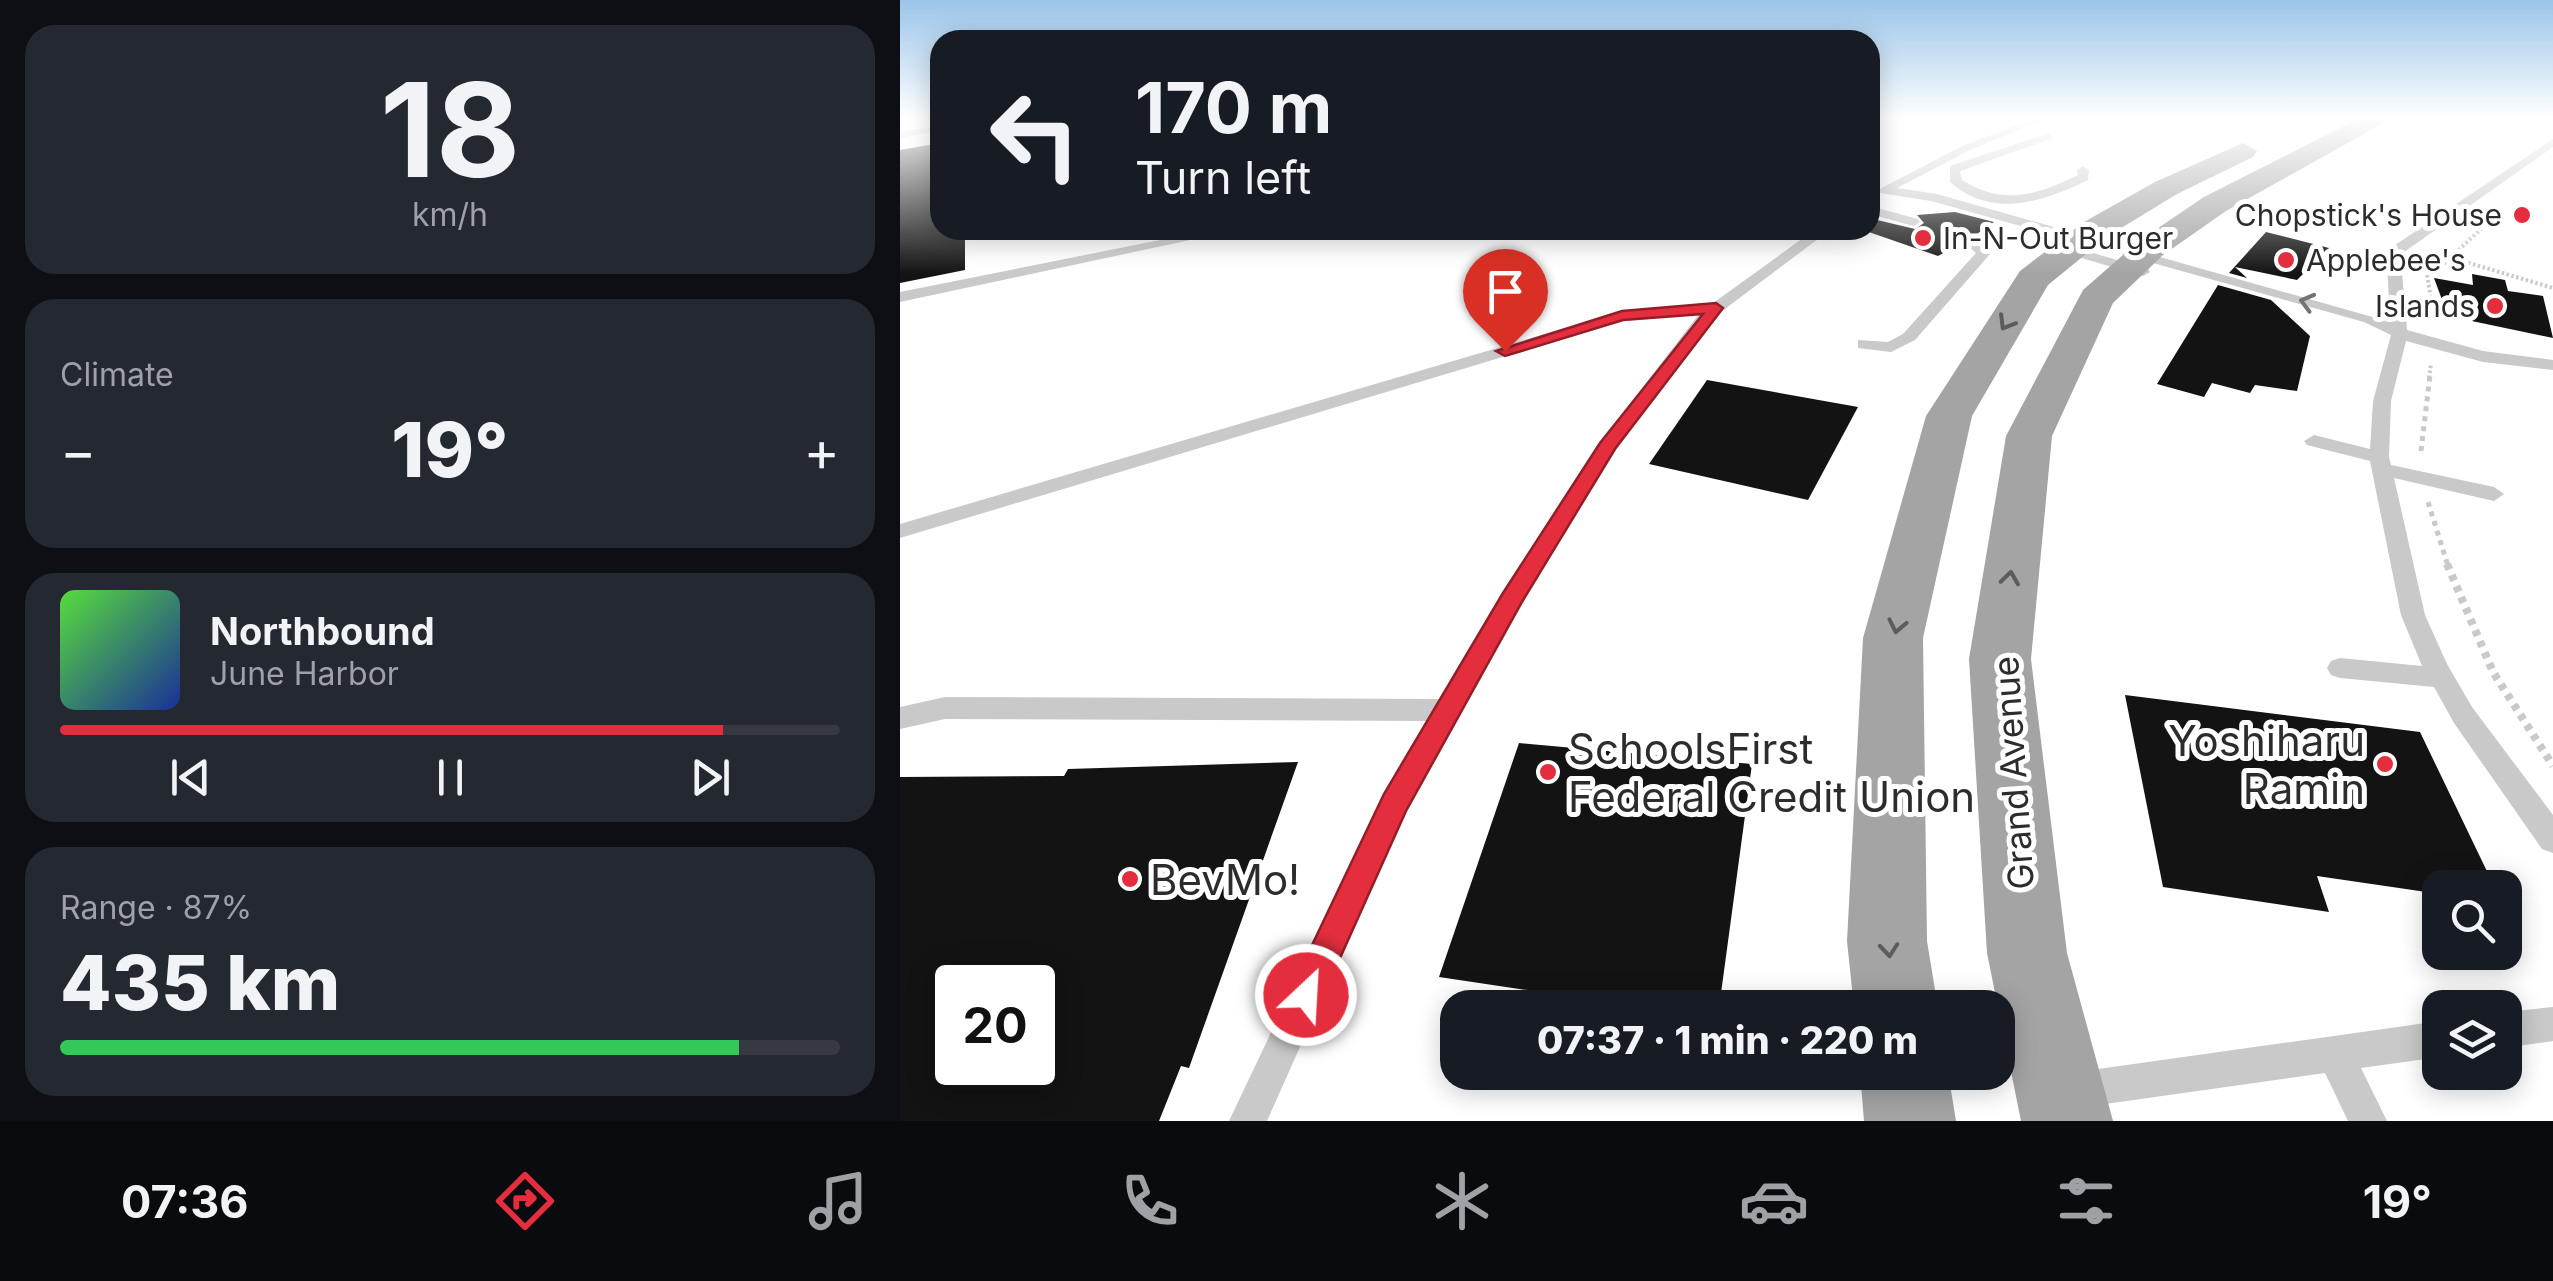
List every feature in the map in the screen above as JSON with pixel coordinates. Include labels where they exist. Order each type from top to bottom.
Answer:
[{"type":"main road","points":[[1894,990],[1888,941],[1893,638],[1950,416],[2033,280],[2076,244],[2166,188],[2205,169]]},
{"type":"main road","name":"Grand Avenue","points":[[2064,1107],[2027,953],[2000,659],[2029,436],[2096,298],[2136,262],[2216,204],[2281,169]]},
{"type":"main road","points":[[1906,1090],[1910,1121]]},
{"type":"lane","points":[[1880,188],[1920,169]]},
{"type":"lane","points":[[1954,169],[1939,179],[1965,189],[2029,202],[2084,177],[2083,170]]},
{"type":"lane","points":[[1954,169],[1956,182],[1965,189]]},
{"type":"lane","points":[[2514,169],[2398,250],[2394,261],[2398,334],[2382,400],[2380,463],[2412,615],[2441,678],[2553,840]]},
{"type":"lane","points":[[1880,192],[1932,197],[2366,334],[2398,334],[2532,364],[2553,365]]},
{"type":"lane","points":[[1880,213],[1913,222]]},
{"type":"lane","points":[[1864,344],[1891,347],[1910,337],[1983,254],[1982,247],[1968,239]]},
{"type":"lane","points":[[900,297],[1181,240]]},
{"type":"lane","points":[[1248,1121],[1394,804],[1603,452],[1716,308],[1809,240]]},
{"type":"lane","points":[[900,531],[1622,316],[1716,308]]},
{"type":"lane","points":[[2314,441],[2494,494]]},
{"type":"lane","points":[[2340,668],[2441,678]]},
{"type":"lane","points":[[900,718],[945,708],[1448,710]]},
{"type":"lane","points":[[2522,1028],[2553,1024]]},
{"type":"lane","points":[[2064,1107],[2335,1054],[2422,1042]]},
{"type":"lane","points":[[2335,1054],[2368,1121]]},
{"type":"path","points":[[2448,257],[2553,288]]},
{"type":"building","points":[[900,169],[930,169],[930,240],[965,240],[965,270],[900,283]]},
{"type":"building","name":"In-N-Out Burger","points":[[1955,212],[1994,222],[1977,234],[1960,234],[1960,244],[1938,256],[1880,236],[1880,221],[1915,229],[1924,223],[1917,215]]},
{"type":"building","name":"Applebee's","points":[[2266,232],[2329,248],[2297,280],[2235,267],[2247,278],[2229,273]]},
{"type":"building","name":"Islands","points":[[2472,274],[2505,280],[2508,291],[2543,296],[2553,338],[2448,316],[2434,278],[2473,285]]},
{"type":"building","points":[[2218,285],[2271,300],[2310,336],[2297,391],[2255,385],[2250,393],[2212,383],[2204,397],[2157,384]]},
{"type":"building","points":[[1707,380],[1858,407],[1808,500],[1649,464]]},
{"type":"building","points":[[2125,695],[2420,732],[2486,870],[2422,870],[2422,891],[2317,876],[2329,912],[2163,887]]},
{"type":"building","points":[[1519,743],[1752,764],[1721,990],[1527,990],[1439,977]]},
{"type":"building","name":"BevMo!","points":[[1298,762],[1189,1068],[1181,1066],[1159,1121],[900,1121],[900,777],[1064,776],[1068,769]]},
{"type":"place","name":"Chopstick's House","points":[[2522,215]]},
{"type":"place","name":"In-N-Out Burger","points":[[1923,238]]},
{"type":"place","name":"Applebee's","points":[[2286,260]]},
{"type":"place","name":"Islands","points":[[2495,306]]},
{"type":"place","name":"Yoshiharu Ramin","points":[[2385,764]]},
{"type":"place","name":"SchoolsFirst Federal Credit Union","points":[[1548,772]]},
{"type":"place","name":"BevMo!","points":[[1130,879]]},
{"type":"route","points":[[1306,995],[1394,804],[1512,599],[1606,447],[1716,308],[1622,316],[1505,351]]}]
